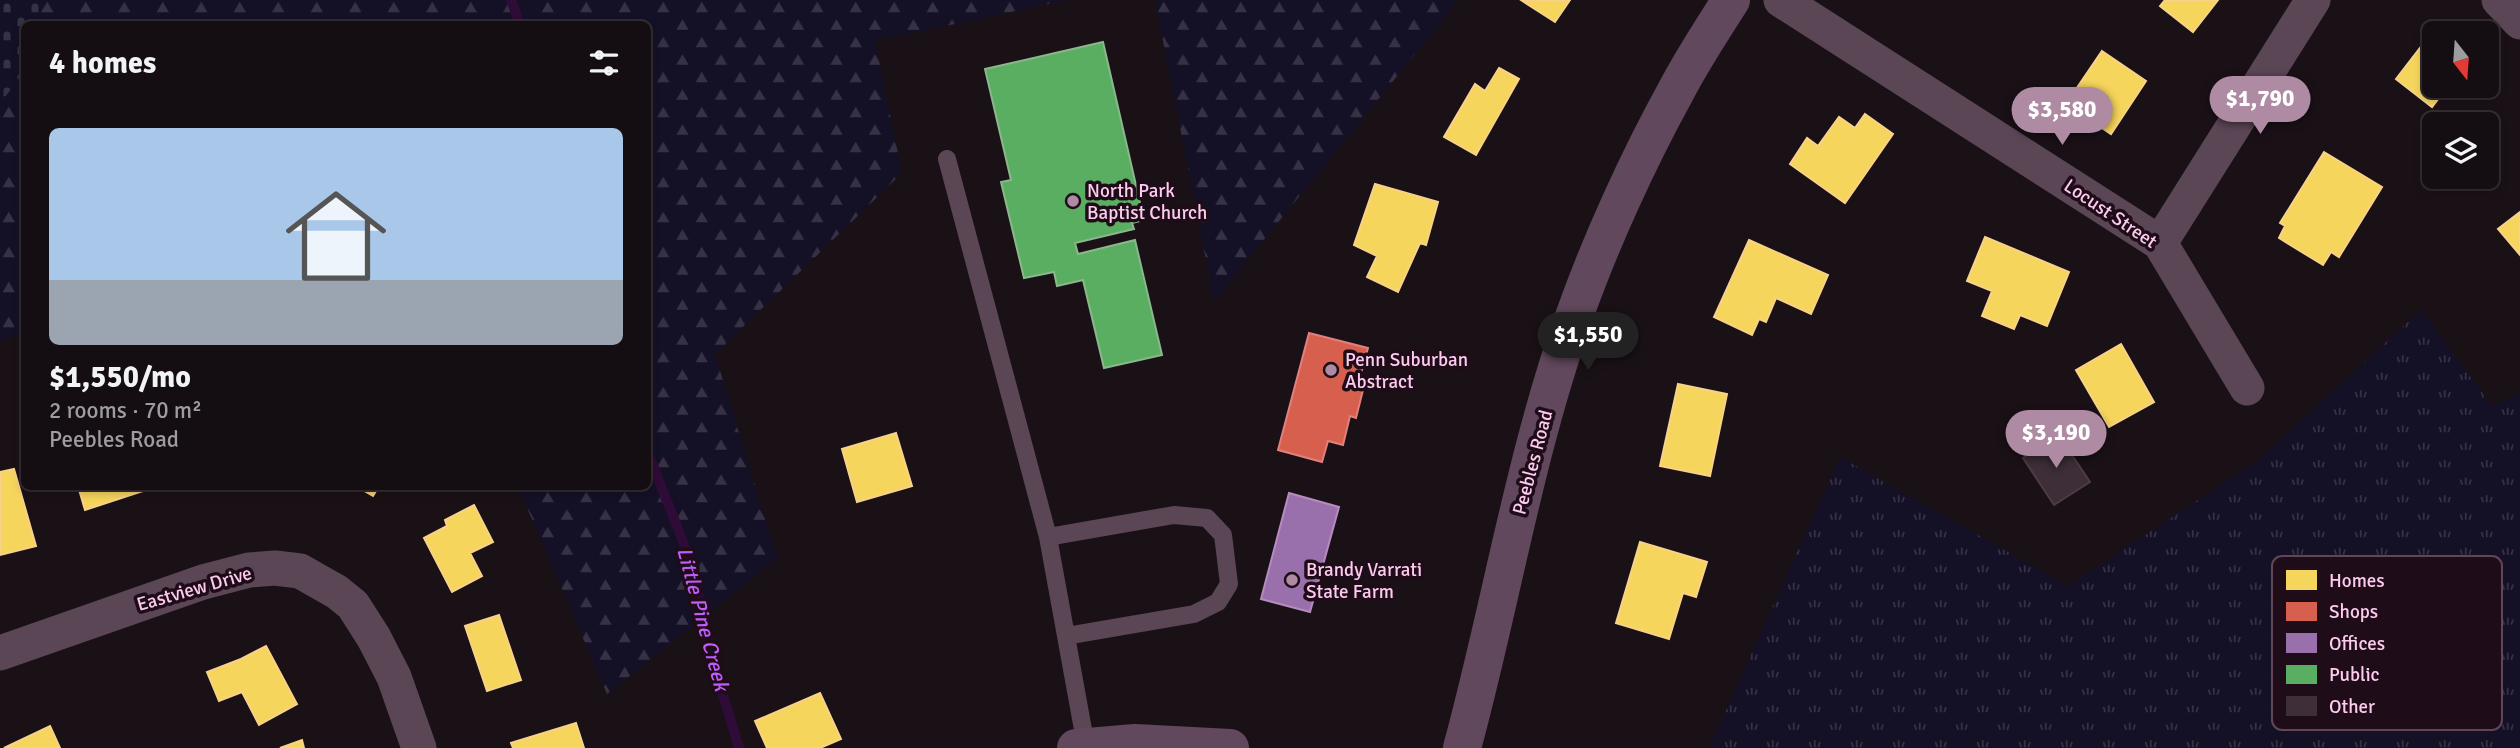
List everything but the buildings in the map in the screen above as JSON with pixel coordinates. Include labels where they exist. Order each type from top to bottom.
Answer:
[{"type":"street","name":"Peebles Road","points":[[1462,748],[1482,675],[1532,453],[1574,317],[1621,203],[1676,90],[1731,0]]},
{"type":"street","name":"Locust Street","points":[[1781,0],[2160,243],[2246,388]]},
{"type":"street","points":[[2160,243],[2313,0]]},
{"type":"street","points":[[2499,0],[2520,22]]},
{"type":"street","name":"Eastview Drive","points":[[0,653],[203,582],[248,570],[300,571],[337,592],[353,605],[394,677],[419,748]]},
{"type":"street","points":[[1081,747],[1135,743],[1230,748]]},
{"type":"lane","points":[[947,159],[1048,537],[1066,636],[1081,747]]},
{"type":"lane","points":[[1048,537],[1174,515],[1207,517],[1223,535],[1229,584],[1218,601],[1194,614],[1066,636]]},
{"type":"green space","points":[[0,0],[41,0],[38,21],[21,21],[21,75],[0,104]]},
{"type":"green space","points":[[41,0],[1067,0],[875,41],[902,173],[715,354],[777,558],[607,694],[522,496],[517,490],[651,490],[651,21],[38,21]]},
{"type":"green space","points":[[1155,0],[1459,0],[1214,301]]},
{"type":"green space","points":[[21,75],[21,332],[0,342],[0,104]]},
{"type":"green space","points":[[2421,310],[2492,406],[2520,392],[2520,748],[1709,748],[1840,457],[2068,586],[2257,461]]},
{"type":"waterway","name":"Little Pine Creek","points":[[511,0],[519,21]]},
{"type":"waterway","name":"Little Pine Creek","points":[[651,461],[691,562],[714,665],[739,748]]},
{"type":"place","name":"North Park Baptist Church","points":[[1073,201]]},
{"type":"place","name":"Penn Suburban Abstract","points":[[1331,370]]},
{"type":"place","name":"Brandy Varrati State Farm","points":[[1292,580]]}]
